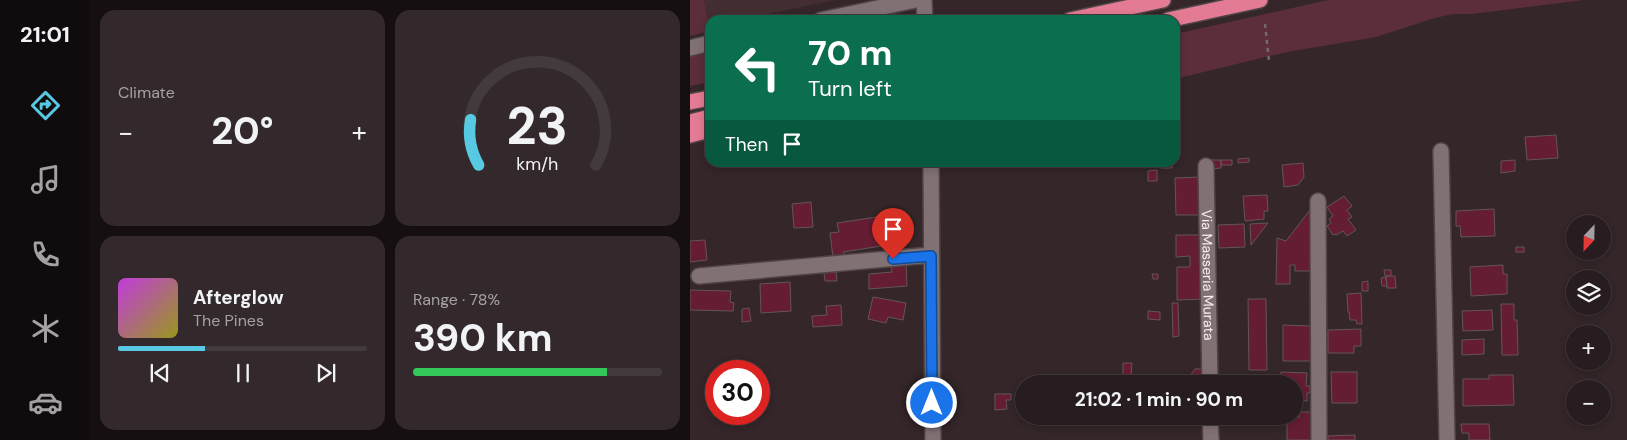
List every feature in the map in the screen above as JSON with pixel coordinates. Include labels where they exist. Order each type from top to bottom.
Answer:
[{"type":"highway","points":[[1093,15],[1163,0]]},
{"type":"highway","points":[[1180,17],[1260,0]]},
{"type":"highway","points":[[690,102],[705,99]]},
{"type":"highway","points":[[690,122],[705,118]]},
{"type":"highway","points":[[690,135],[705,131]]},
{"type":"street","points":[[845,15],[916,0]]},
{"type":"street","points":[[924,0],[925,15]]},
{"type":"street","points":[[690,48],[705,44]]},
{"type":"street","points":[[1441,152],[1447,440]]},
{"type":"street","name":"Via Masseria Murata","points":[[1206,166],[1210,375]]},
{"type":"street","points":[[931,167],[932,440]]},
{"type":"street","points":[[1318,201],[1319,440]]},
{"type":"street","points":[[699,276],[931,256]]},
{"type":"street","points":[[1210,425],[1211,440]]},
{"type":"path","points":[[1264,24],[1269,61]]},
{"type":"shaded area","points":[[690,0],[704,0],[707,15],[705,15],[705,32],[690,36]]},
{"type":"shaded area","points":[[704,0],[835,0],[763,15],[707,15]]},
{"type":"shaded area","points":[[1328,0],[1584,0],[1472,14],[1453,14],[1376,37],[1287,52],[1180,78],[1180,33]]},
{"type":"shaded area","points":[[891,13],[902,15],[882,15]]},
{"type":"shaded area","points":[[705,52],[705,83],[690,86],[690,55]]},
{"type":"building","points":[[1556,135],[1558,158],[1527,160],[1525,137]]},
{"type":"building","points":[[1249,158],[1249,162],[1238,163],[1238,159]]},
{"type":"building","points":[[1210,160],[1221,160],[1221,168],[1211,169]]},
{"type":"building","points":[[1221,160],[1232,160],[1232,165],[1221,165]]},
{"type":"building","points":[[1515,160],[1515,171],[1501,173],[1501,161]]},
{"type":"building","points":[[1303,163],[1304,177],[1298,185],[1284,187],[1282,165]]},
{"type":"building","points":[[1157,170],[1157,181],[1148,181],[1148,171]]},
{"type":"building","points":[[1201,177],[1202,215],[1176,215],[1175,178]]},
{"type":"building","points":[[1267,195],[1268,211],[1264,211],[1264,219],[1245,221],[1243,196]]},
{"type":"building","points":[[1344,196],[1352,206],[1347,210],[1352,217],[1348,219],[1356,230],[1347,236],[1343,231],[1333,235],[1327,226],[1331,223],[1329,219],[1333,216],[1327,207]]},
{"type":"building","points":[[811,202],[813,227],[794,228],[792,204]]},
{"type":"building","points":[[1313,206],[1311,271],[1295,271],[1295,265],[1290,265],[1290,284],[1276,284],[1277,238],[1286,241]]},
{"type":"building","points":[[1494,209],[1495,236],[1461,237],[1460,226],[1456,226],[1456,211]]},
{"type":"building","points":[[903,213],[907,242],[843,252],[845,255],[833,257],[830,233],[839,232],[837,223]]},
{"type":"building","points":[[1268,223],[1251,245],[1250,224]]},
{"type":"building","points":[[1244,224],[1245,247],[1219,248],[1218,225]]},
{"type":"building","points":[[1176,235],[1204,235],[1206,299],[1177,300],[1177,267],[1190,267],[1190,256],[1176,257]]},
{"type":"building","points":[[705,240],[707,260],[690,262],[690,241]]},
{"type":"building","points":[[1516,247],[1524,247],[1524,252],[1516,252]]},
{"type":"building","points":[[906,264],[907,286],[869,289],[869,274],[892,272],[891,265]]},
{"type":"building","points":[[1503,265],[1503,274],[1507,274],[1507,294],[1471,296],[1470,267]]},
{"type":"building","points":[[1384,270],[1391,270],[1391,276],[1385,276]]},
{"type":"building","points":[[836,272],[837,281],[825,281],[824,273]]},
{"type":"building","points":[[1152,274],[1158,274],[1158,279],[1153,279]]},
{"type":"building","points":[[1386,276],[1395,276],[1396,288],[1387,288]]},
{"type":"building","points":[[1386,277],[1387,286],[1382,286],[1381,278]]},
{"type":"building","points":[[1368,281],[1368,291],[1362,291],[1362,282]]},
{"type":"building","points":[[790,282],[791,311],[761,313],[760,284]]},
{"type":"building","points":[[690,290],[731,291],[730,302],[734,303],[733,311],[690,310]]},
{"type":"building","points":[[1361,293],[1362,324],[1357,324],[1356,320],[1350,320],[1347,294]]},
{"type":"building","points":[[873,297],[906,303],[903,320],[888,317],[886,323],[868,319]]},
{"type":"building","points":[[1248,299],[1266,299],[1267,370],[1249,370]]},
{"type":"building","points":[[1172,303],[1178,303],[1179,336],[1173,337]]},
{"type":"building","points":[[1501,304],[1514,304],[1514,320],[1517,320],[1518,355],[1502,355]]},
{"type":"building","points":[[841,305],[842,325],[813,327],[812,316],[827,315],[826,306]]},
{"type":"building","points":[[749,308],[751,321],[742,322],[742,309]]},
{"type":"building","points":[[1492,310],[1493,330],[1463,331],[1462,311]]},
{"type":"building","points":[[1148,311],[1160,312],[1160,320],[1148,319]]},
{"type":"building","points":[[1283,325],[1311,326],[1311,361],[1283,361]]},
{"type":"building","points":[[1361,329],[1361,346],[1354,346],[1354,353],[1328,353],[1328,330]]},
{"type":"building","points":[[1484,339],[1484,354],[1462,355],[1462,340]]},
{"type":"building","points":[[1123,363],[1132,363],[1131,375],[1123,375]]},
{"type":"building","points":[[1195,369],[1206,369],[1206,375],[1190,375]]},
{"type":"building","points":[[1281,372],[1307,373],[1306,386],[1310,386],[1310,393],[1307,393],[1307,401],[1303,401],[1303,375],[1281,375]]},
{"type":"building","points":[[1331,372],[1357,372],[1357,403],[1332,403]]},
{"type":"building","points":[[1489,375],[1513,375],[1514,405],[1463,406],[1463,379],[1489,379]]},
{"type":"building","points":[[995,394],[1011,394],[1011,400],[1006,400],[1007,409],[995,410]]},
{"type":"building","points":[[1303,412],[1317,412],[1312,440],[1287,440],[1287,425],[1303,425]]},
{"type":"building","points":[[1461,424],[1489,424],[1490,440],[1469,440],[1469,433],[1462,433]]},
{"type":"building","points":[[1355,435],[1355,440],[1328,440],[1328,436]]},
{"type":"route","points":[[893,259],[931,256],[932,403]]}]
